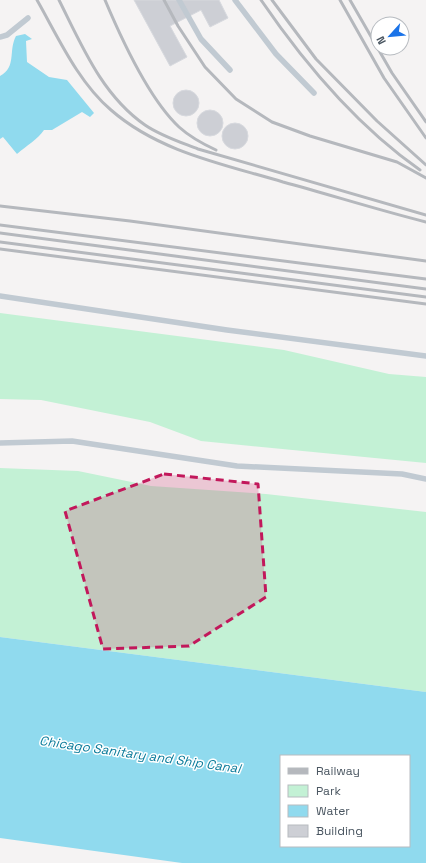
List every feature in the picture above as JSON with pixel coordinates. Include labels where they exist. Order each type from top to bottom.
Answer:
[{"type":"lane","points":[[179,0],[200,39],[230,70]]},
{"type":"lane","points":[[235,0],[276,54],[314,93]]},
{"type":"lane","points":[[0,37],[7,35],[28,18]]},
{"type":"lane","points":[[0,296],[227,330],[426,356]]},
{"type":"lane","points":[[0,443],[72,441],[237,466],[402,474],[426,479]]},
{"type":"highlighted area","points":[[164,474],[258,484],[266,597],[189,646],[103,649],[65,511]]},
{"type":"green space","points":[[0,313],[284,350],[389,374],[426,377],[426,463],[201,441],[150,422],[41,400],[0,399]]},
{"type":"green space","points":[[0,468],[78,471],[151,486],[266,494],[426,512],[426,692],[0,637]]},
{"type":"water","points":[[25,34],[32,39],[26,41],[27,62],[49,77],[67,80],[94,113],[90,117],[82,112],[52,130],[44,130],[17,154],[3,137],[0,139],[0,76],[9,68],[16,36]]},
{"type":"water","name":"Chicago Sanitary and Ship Canal","points":[[0,637],[426,692],[426,863],[182,863],[0,838]]},
{"type":"building","points":[[134,0],[219,0],[228,18],[210,27],[201,10],[170,26],[187,57],[170,66]]},
{"type":"building","points":[[186,90],[195,94],[199,103],[195,112],[186,116],[177,112],[173,103],[177,94]]},
{"type":"building","points":[[210,110],[219,114],[223,123],[219,132],[210,136],[201,132],[197,123],[201,114]]},
{"type":"building","points":[[235,123],[244,127],[248,136],[244,145],[235,149],[226,145],[222,136],[226,127]]},
{"type":"railway","points":[[37,0],[61,44],[88,86],[111,110],[150,136],[192,155],[426,222]]},
{"type":"railway","points":[[59,0],[85,52],[105,84],[130,113],[151,129],[198,149],[426,215]]},
{"type":"railway","points":[[105,0],[128,50],[157,101],[183,131],[216,150]]},
{"type":"railway","points":[[164,0],[178,26],[205,67],[236,99],[272,122],[310,136],[397,162],[426,178]]},
{"type":"railway","points":[[261,0],[295,47],[333,92],[375,134],[420,170]]},
{"type":"railway","points":[[272,0],[316,59],[377,121],[426,165]]},
{"type":"railway","points":[[340,0],[384,78],[426,138]]},
{"type":"railway","points":[[350,0],[392,73],[426,122]]},
{"type":"railway","points":[[0,206],[130,221],[426,261]]},
{"type":"railway","points":[[0,225],[426,279]]},
{"type":"railway","points":[[0,233],[426,289]]},
{"type":"railway","points":[[0,242],[426,297]]},
{"type":"railway","points":[[0,249],[426,304]]}]
